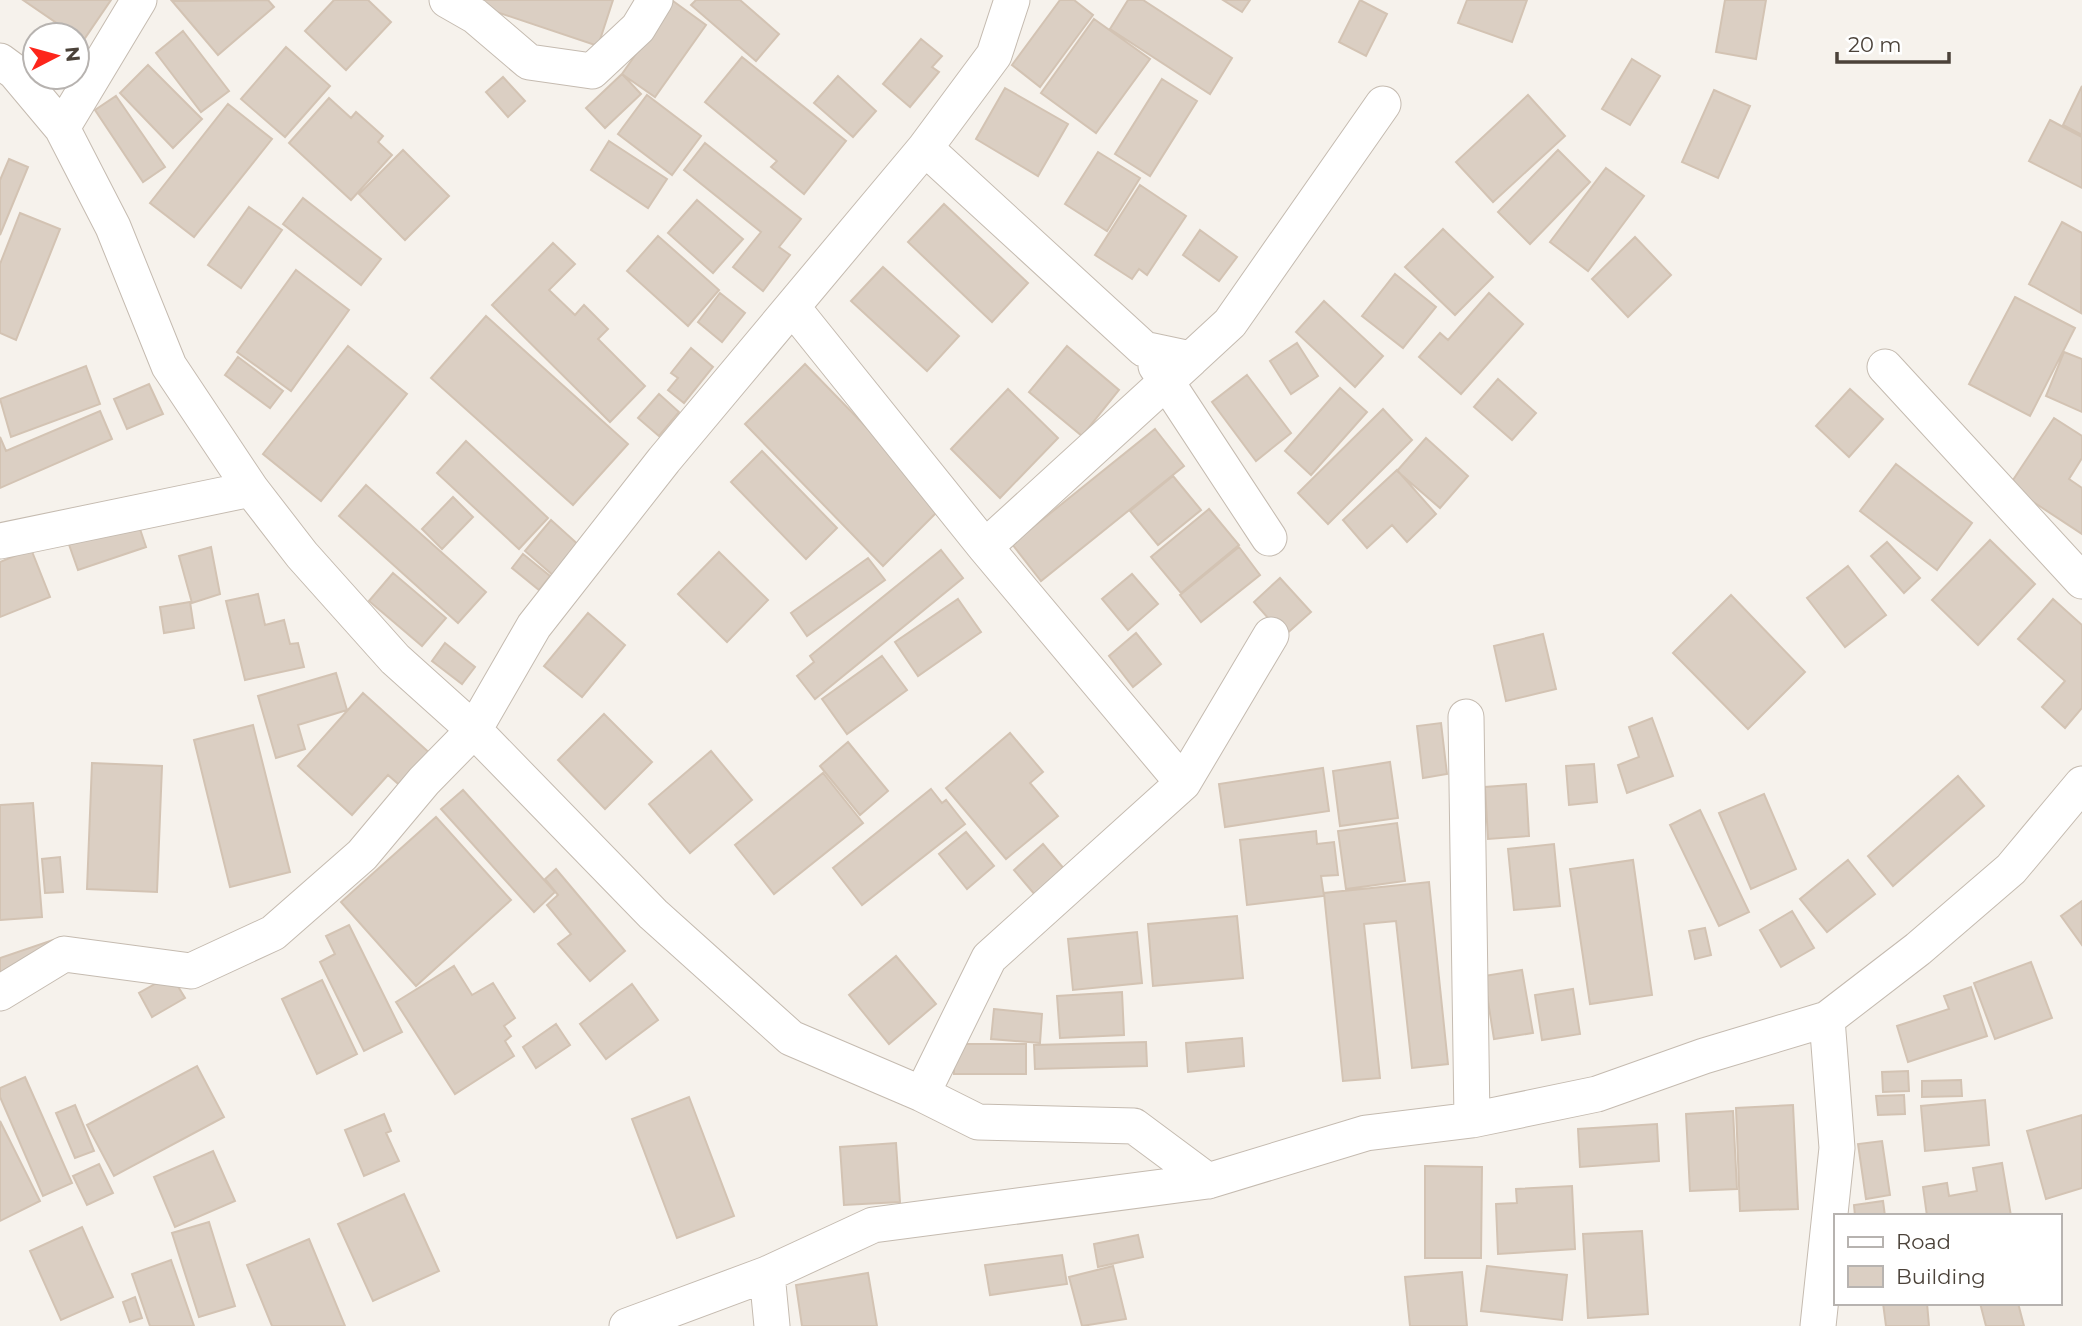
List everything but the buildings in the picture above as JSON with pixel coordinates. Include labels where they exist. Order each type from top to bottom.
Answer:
[{"type":"street","points":[[62,128],[139,0]]},
{"type":"street","points":[[447,0],[475,16],[529,62],[592,71],[638,28],[655,0]]},
{"type":"street","points":[[0,993],[64,954],[191,971],[273,933],[362,855],[424,781],[474,730],[534,626],[664,460],[925,148],[993,55],[1012,0]]},
{"type":"street","points":[[0,61],[15,72],[62,128],[113,226],[169,366],[251,489],[302,555],[395,659],[474,730],[653,914],[791,1038],[922,1094],[978,1122],[1134,1126],[1208,1181]]},
{"type":"street","points":[[985,547],[1230,324],[1383,104]]},
{"type":"street","points":[[925,148],[1144,349],[1269,537]]},
{"type":"street","points":[[793,308],[985,547],[1183,783]]},
{"type":"street","points":[[1144,349],[1191,359]]},
{"type":"street","points":[[1885,367],[2082,581]]},
{"type":"street","points":[[0,541],[251,489]]},
{"type":"street","points":[[922,1094],[989,958],[1183,783],[1271,635]]},
{"type":"street","points":[[1466,717],[1472,1120]]},
{"type":"street","points":[[627,1326],[767,1274],[873,1225],[1208,1181],[1366,1133],[1472,1120],[1597,1094],[1704,1056],[1827,1019],[2011,869],[2082,784]]},
{"type":"street","points":[[1818,1326],[1837,1148],[1827,1019]]},
{"type":"street","points":[[767,1274],[772,1326]]}]
